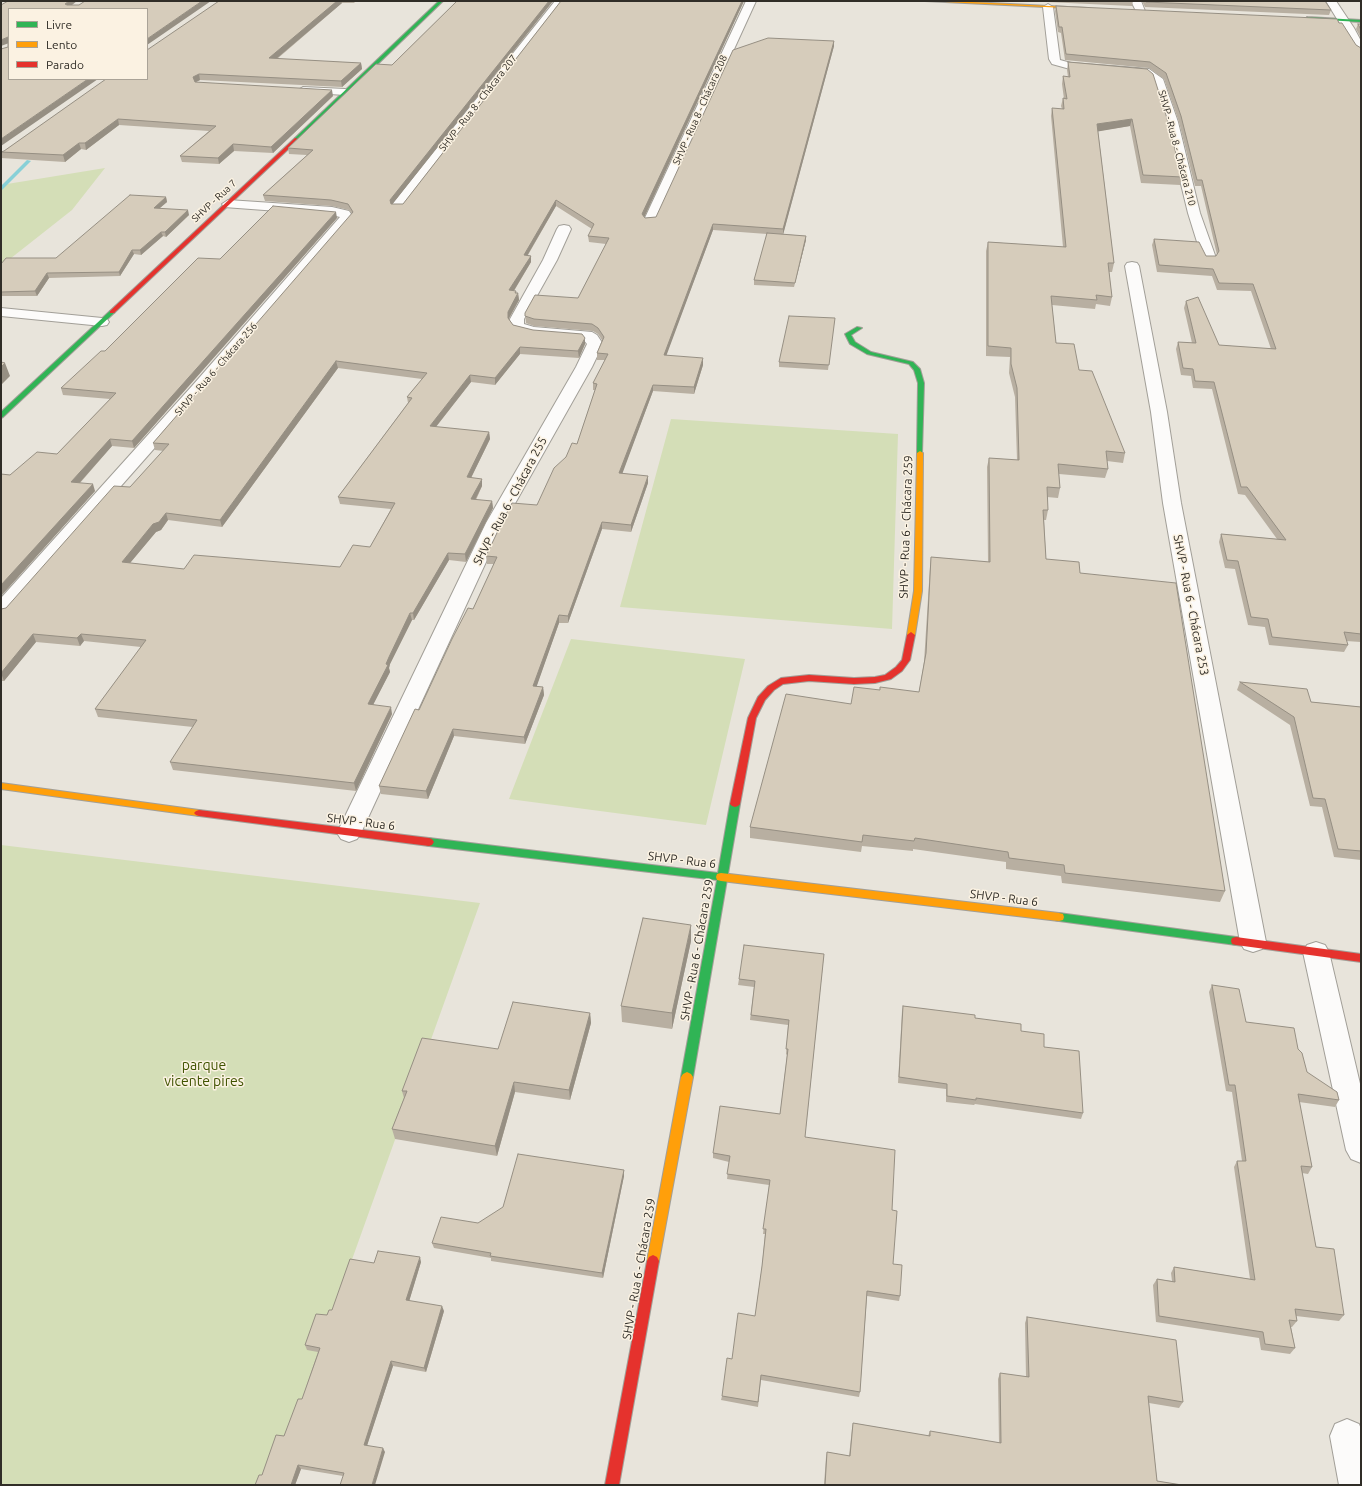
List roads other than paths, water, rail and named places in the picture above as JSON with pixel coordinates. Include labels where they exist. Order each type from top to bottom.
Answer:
[{"type":"street","name":"SHVP - Rua 7","points":[[1,416],[228,204],[441,1]]},
{"type":"street","name":"SHVP - Rua 8 - Chácara 207","points":[[398,206],[560,1]]},
{"type":"street","name":"SHVP - Rua 8 - Chácara 208","points":[[650,220],[751,1]]},
{"type":"street","points":[[927,1],[1094,8]]},
{"type":"street","points":[[1136,1],[1140,11]]},
{"type":"street","points":[[1331,1],[1361,50]]},
{"type":"street","name":"SHVP - Rua 8 - Chácara 210","points":[[1048,6],[1054,59],[1056,62],[1070,66],[1149,72],[1158,79],[1172,122],[1194,213],[1209,258]]},
{"type":"street","points":[[1296,18],[1361,21]]},
{"type":"street","points":[[294,89],[345,92]]},
{"type":"street","name":"SHVP - Rua 6 - Chácara 256","points":[[1,610],[235,347],[347,217],[344,214],[332,211],[228,204]]},
{"type":"street","name":"SHVP - Rua 6 - Chácara 255","points":[[349,833],[389,745],[495,524],[584,367],[595,344],[592,338],[587,335],[529,330],[517,325],[517,319],[550,260],[564,229]]},
{"type":"street","name":"SHVP - Rua 6 - Chácara 253","points":[[1132,266],[1159,412],[1172,503],[1254,942]]},
{"type":"street","points":[[1,312],[102,322]]},
{"type":"street","name":"SHVP - Rua 6 - Chácara 259","points":[[612,1485],[732,816],[752,718],[760,699],[781,681],[809,678],[854,681],[875,680],[888,677],[899,669],[906,660],[909,646],[918,591],[921,383],[917,369],[911,363],[869,353],[852,343],[848,334],[859,328]]},
{"type":"street","name":"SHVP - Rua 6","points":[[1,786],[349,833],[722,876],[1254,942],[1361,958]]},
{"type":"street","points":[[1316,952],[1361,1150]]},
{"type":"street","points":[[1347,1436],[1356,1485]]},
{"type":"waterway","points":[[1,189],[29,161]]},
{"type":"park label","name":"parque vicente pires","points":[[204,1074]]}]
